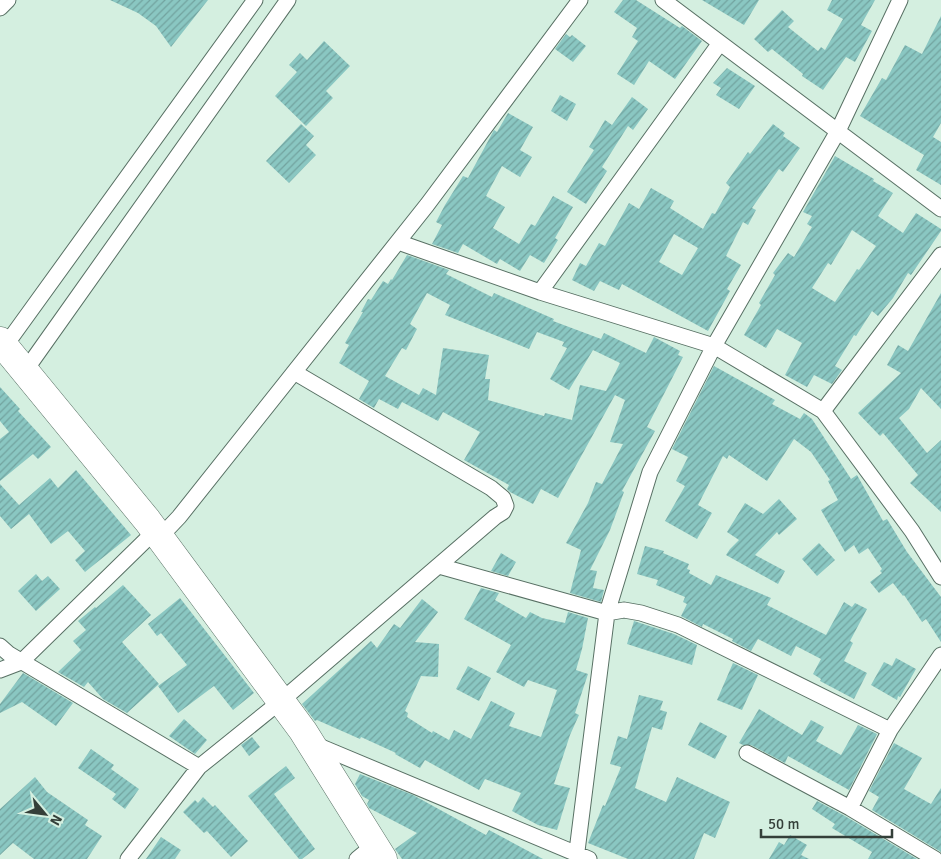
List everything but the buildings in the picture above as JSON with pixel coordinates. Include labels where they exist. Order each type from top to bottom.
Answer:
[{"type":"highway","points":[[2,344],[157,534],[281,701],[310,742],[371,854]]},
{"type":"street","points":[[0,8],[8,0]]},
{"type":"street","points":[[2,344],[255,0]]},
{"type":"street","points":[[25,371],[288,0]]},
{"type":"street","points":[[0,670],[21,662],[157,534],[179,517],[427,205],[580,0]]},
{"type":"street","points":[[663,0],[941,209]]},
{"type":"street","points":[[310,742],[581,857],[607,613],[650,472],[714,346],[838,131],[900,0]]},
{"type":"street","points":[[540,292],[720,43]]},
{"type":"street","points":[[398,242],[540,292],[714,346],[823,411],[912,531],[941,577]]},
{"type":"street","points":[[823,411],[941,255]]},
{"type":"street","points":[[128,859],[200,767],[281,701],[503,512],[506,506],[503,498],[491,488],[294,372]]},
{"type":"street","points":[[439,566],[607,613],[624,610],[678,626],[890,730]]},
{"type":"street","points":[[0,646],[21,662],[200,767]]},
{"type":"street","points":[[850,808],[890,730],[941,655]]},
{"type":"street","points":[[747,753],[850,808],[935,859]]}]
